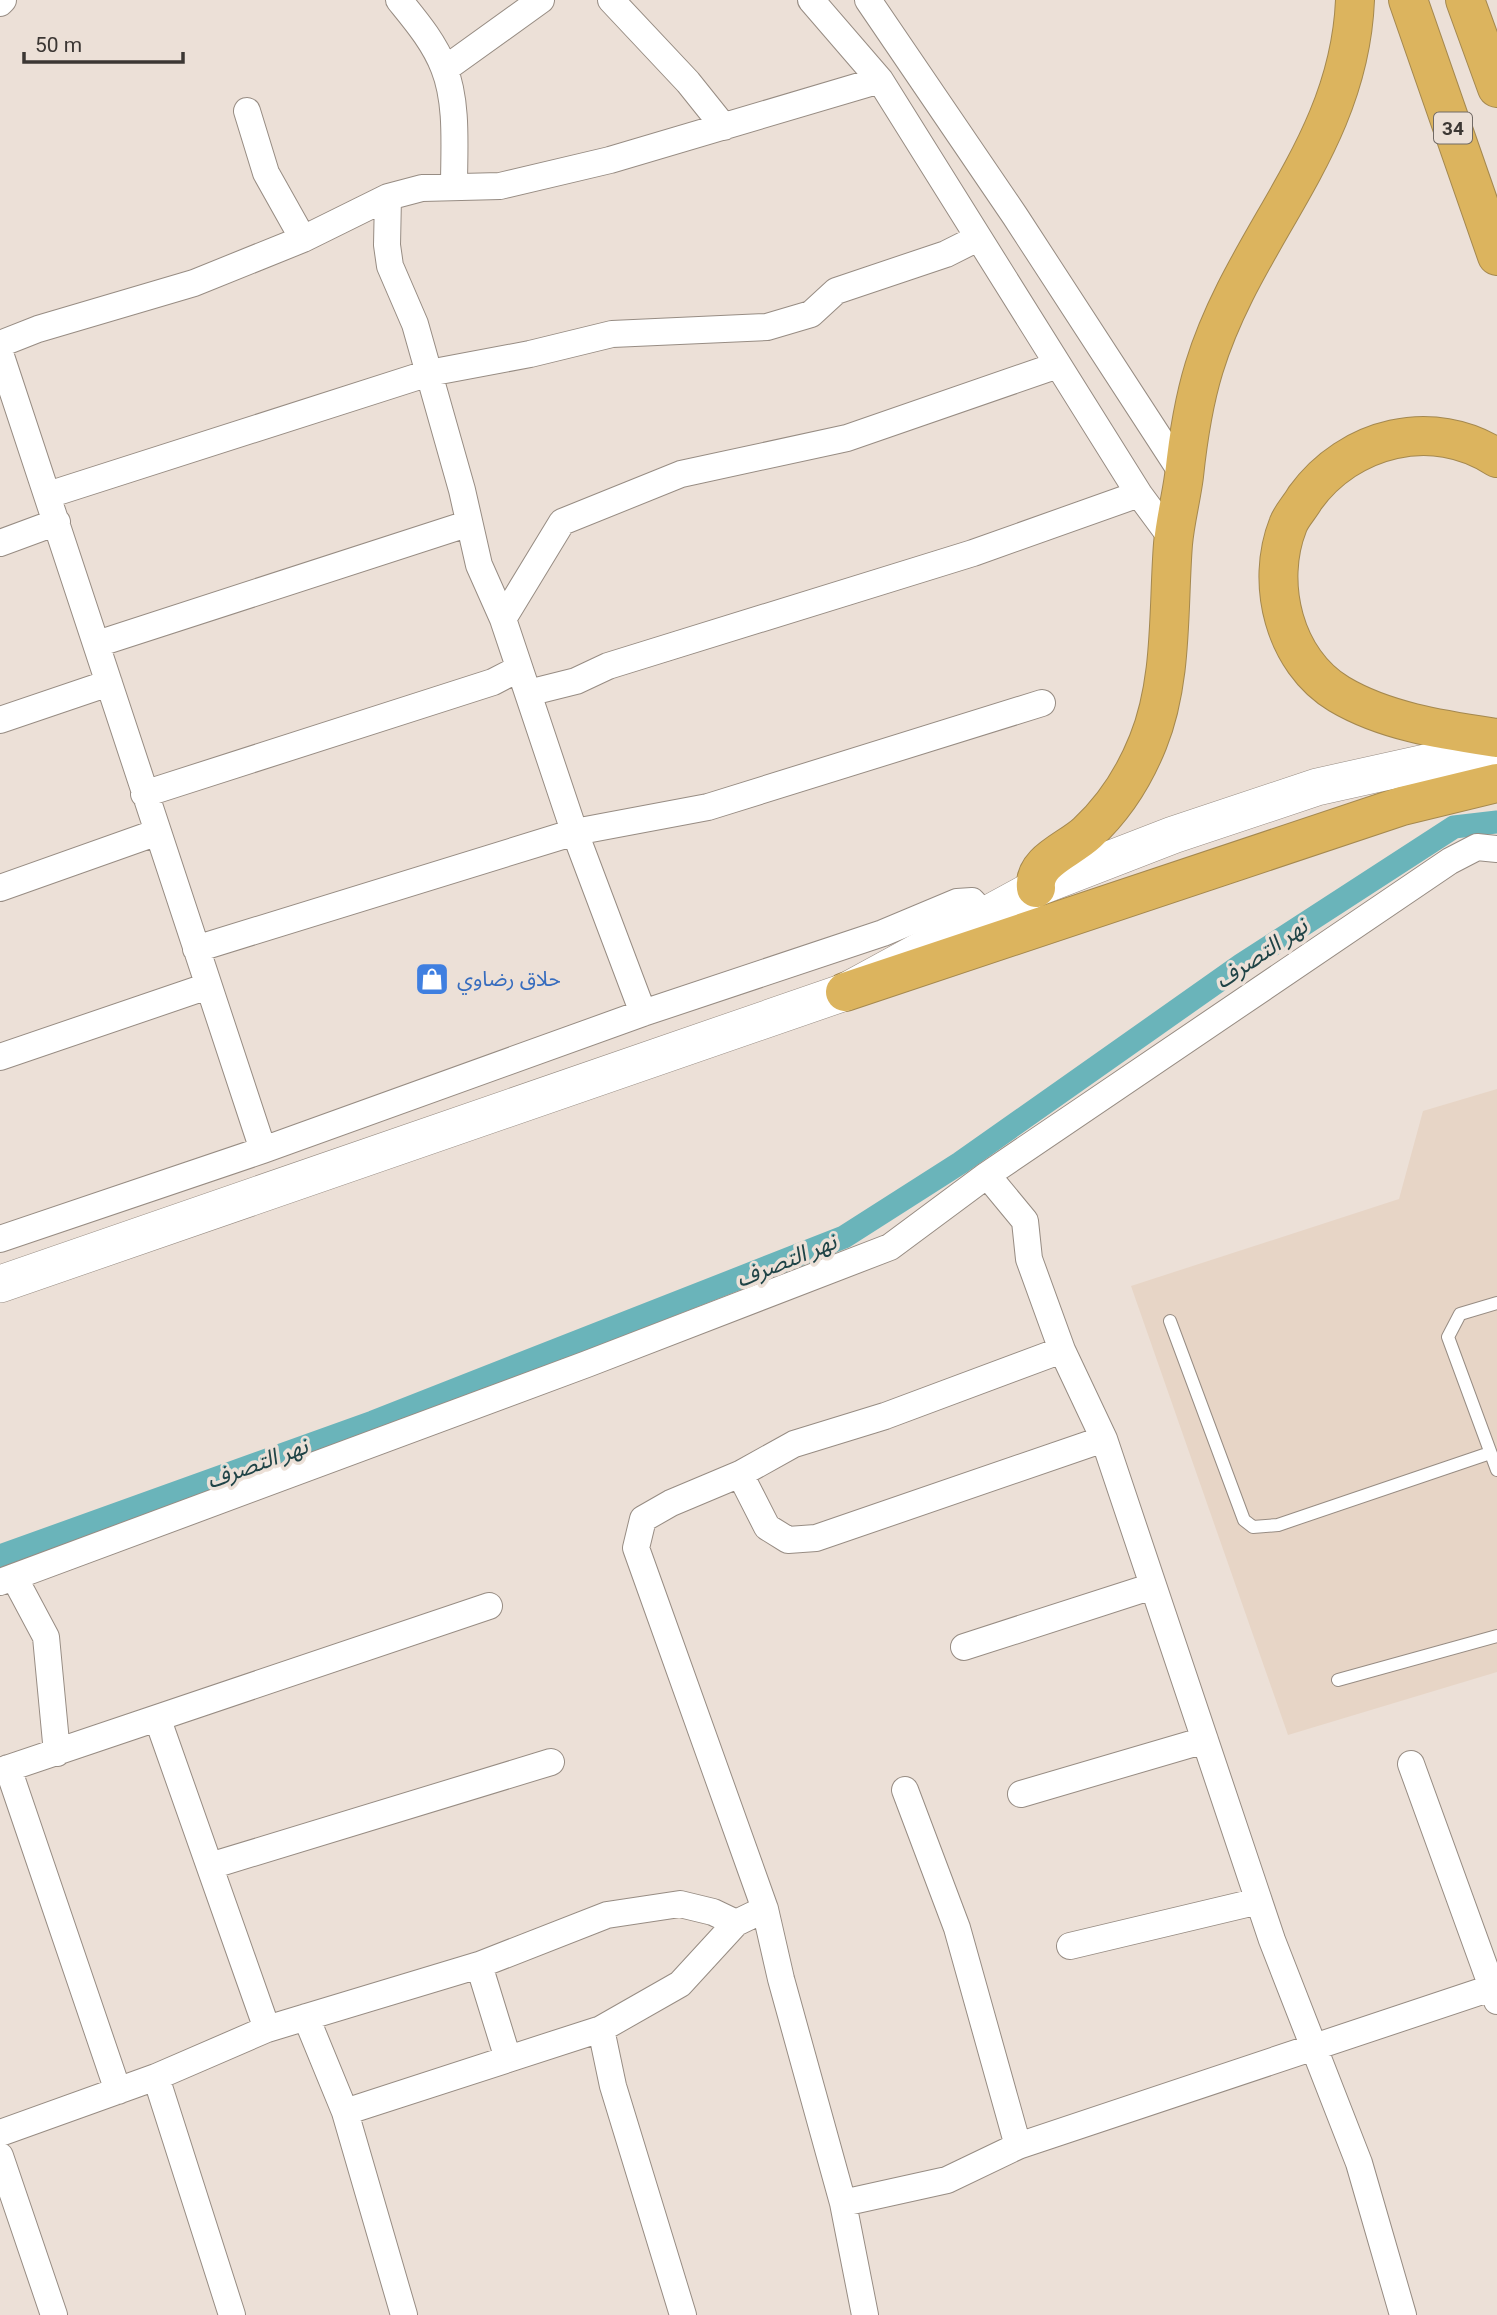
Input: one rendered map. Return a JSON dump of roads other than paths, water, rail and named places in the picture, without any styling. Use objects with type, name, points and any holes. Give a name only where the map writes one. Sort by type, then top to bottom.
[{"type":"highway","points":[[1036,888],[1035,877],[1040,868],[1085,835],[1112,807],[1132,777],[1149,740],[1165,674],[1173,540],[1184,476],[1185,442],[1205,366],[1233,293],[1329,122],[1343,81],[1355,0]]},
{"type":"highway","name":"34","points":[[1408,0],[1497,256]]},
{"type":"highway","points":[[1465,0],[1495,82]]},
{"type":"highway","points":[[1497,458],[1459,439],[1417,434],[1381,441],[1340,463],[1314,485],[1288,523],[1279,562],[1280,606],[1291,640],[1313,673],[1338,694],[1401,720],[1497,738]]},
{"type":"highway","points":[[845,992],[1402,806],[1497,783]]},
{"type":"street","points":[[399,0],[426,34],[445,69],[453,121],[454,187]]},
{"type":"street","points":[[445,69],[541,0]]},
{"type":"street","points":[[611,0],[688,82],[724,127]]},
{"type":"street","points":[[811,0],[880,80],[1139,494],[1173,540]]},
{"type":"street","points":[[868,0],[1184,476]]},
{"type":"street","points":[[0,344],[37,329],[194,284],[303,239],[388,197],[422,188],[500,186],[610,160],[880,80]]},
{"type":"street","points":[[909,128],[942,108]]},
{"type":"street","points":[[247,111],[266,173],[303,239]]},
{"type":"street","points":[[388,197],[387,245],[390,267],[415,324],[462,490],[467,524],[479,565],[503,619],[575,832],[643,1013]]},
{"type":"street","points":[[48,495],[429,373],[530,354],[612,334],[767,327],[811,314],[836,291],[946,254],[978,238]]},
{"type":"street","points":[[0,353],[263,1150]]},
{"type":"street","points":[[503,619],[562,522],[681,474],[847,438],[1058,365]]},
{"type":"street","points":[[144,794],[494,682],[576,681],[608,666],[974,553],[1139,494]]},
{"type":"street","points":[[0,543],[57,522]]},
{"type":"street","points":[[97,644],[467,524]]},
{"type":"street","points":[[0,720],[109,683]]},
{"type":"street","points":[[196,949],[575,832],[708,807],[1042,703]]},
{"type":"street","points":[[0,1284],[845,992],[1036,888],[1173,835],[1317,787],[1425,763],[1497,755]]},
{"type":"street","points":[[0,888],[158,832]]},
{"type":"street","points":[[57,1752],[47,1637],[7,1580],[587,1364],[890,1247],[987,1175],[1450,861],[1477,847],[1497,849]]},
{"type":"street","points":[[0,1239],[263,1150],[643,1013],[883,933],[957,902],[972,901],[985,915]]},
{"type":"street","points":[[0,1057],[208,986]]},
{"type":"street","points":[[987,1175],[1025,1221],[1029,1258],[1062,1350],[1104,1439],[1259,1901],[1359,2163],[1403,2315]]},
{"type":"street","points":[[865,2315],[843,2203],[781,1979],[765,1909],[636,1548],[643,1519],[671,1503],[740,1474],[794,1444],[885,1416],[1062,1350]]},
{"type":"street","points":[[740,1474],[767,1528],[788,1540],[816,1538],[1104,1439]]},
{"type":"street","points":[[964,1647],[1153,1586]]},
{"type":"street","points":[[118,2091],[4,1770],[489,1606]]},
{"type":"street","points":[[158,1720],[267,2029]]},
{"type":"street","points":[[1021,1794],[1205,1740]]},
{"type":"street","points":[[210,1866],[551,1762]]},
{"type":"street","points":[[843,2203],[947,2180],[1018,2146],[1316,2047],[1495,1992],[1411,1764]]},
{"type":"street","points":[[905,1790],[957,1928],[1018,2146]]},
{"type":"street","points":[[1070,1946],[1259,1901]]},
{"type":"street","points":[[0,2133],[156,2077],[267,2029],[479,1965],[607,1915],[680,1904],[713,1912],[736,1923]]},
{"type":"street","points":[[345,2112],[601,2029],[680,1983],[736,1923],[765,1909]]},
{"type":"street","points":[[479,1965],[508,2059]]},
{"type":"street","points":[[306,2017],[345,2112],[404,2315]]},
{"type":"street","points":[[601,2029],[613,2086],[682,2315]]},
{"type":"street","points":[[156,2077],[232,2315]]},
{"type":"street","points":[[0,2156],[54,2315]]},
{"type":"lane","points":[[1497,1303],[1460,1314],[1448,1337],[1497,1471]]},
{"type":"lane","points":[[1170,1321],[1244,1521],[1253,1527],[1278,1525],[1490,1453]]},
{"type":"lane","points":[[1338,1680],[1497,1636]]},
{"type":"waterway","name":"نهر التصرف","points":[[0,1556],[373,1422],[844,1237],[960,1163],[1241,965],[1454,827],[1497,822]]},
{"type":"place","name":"حلاق رضاوي","points":[[432,979]]}]
